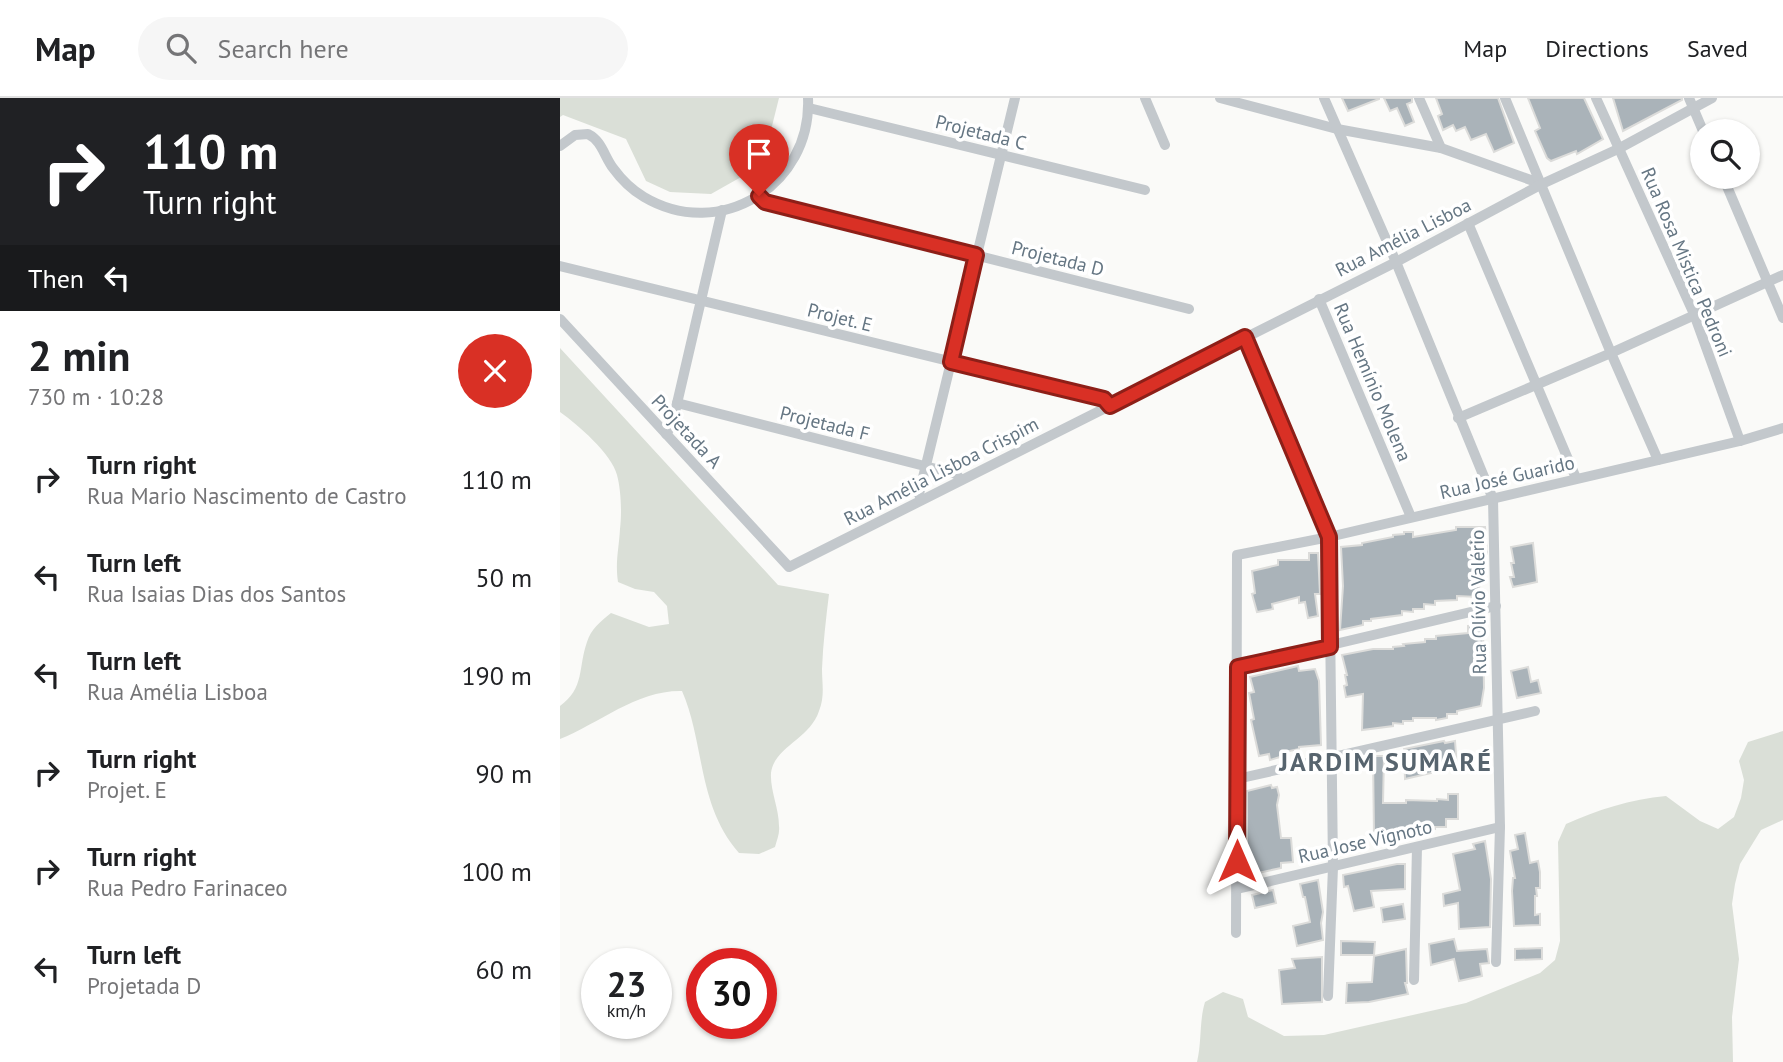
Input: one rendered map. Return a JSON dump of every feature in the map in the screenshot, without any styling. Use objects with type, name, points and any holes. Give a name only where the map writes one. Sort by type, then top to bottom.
[{"type":"street","points":[[921,500],[919,494],[925,466],[1015,98]]},
{"type":"street","points":[[1145,98],[1165,145]]},
{"type":"street","points":[[1220,98],[1337,129],[1441,148],[1542,184]]},
{"type":"street","name":"Rua Olívio Valério","points":[[1324,98],[1493,499],[1500,827],[1496,961]]},
{"type":"street","points":[[1419,98],[1441,148]]},
{"type":"street","points":[[1505,98],[1658,460]]},
{"type":"street","name":"Rua Rosa Mistica Pedroni","points":[[1596,98],[1694,314],[1740,441]]},
{"type":"street","name":"Rua Amélia Lisboa","points":[[1110,406],[1395,262],[1542,184],[1618,149],[1691,103],[1712,98]]},
{"type":"street","points":[[560,146],[575,135],[588,134],[597,139],[613,168],[643,196],[681,211],[722,210],[759,196],[779,179],[795,158],[805,133],[808,103]]},
{"type":"street","name":"Projetada C","points":[[808,103],[1144,190]]},
{"type":"street","points":[[1728,189],[1783,318]]},
{"type":"street","name":"Projetada D","points":[[759,196],[765,202],[1189,309]]},
{"type":"street","points":[[666,434],[672,425],[722,210]]},
{"type":"street","points":[[1468,223],[1576,478]]},
{"type":"street","name":"Projet. E","points":[[560,266],[1104,399],[1110,406]]},
{"type":"street","points":[[1458,418],[1611,353],[1783,275]]},
{"type":"street","name":"Rua Hemínio Molena","points":[[1319,299],[1411,517]]},
{"type":"street","name":"Projetada A","points":[[560,319],[789,567]]},
{"type":"street","points":[[1245,337],[1329,537],[1333,867],[1328,996]]},
{"type":"street","name":"Projetada F","points":[[677,403],[956,474],[961,480]]},
{"type":"street","name":"Rua Amélia Lisboa Crispim","points":[[789,567],[1110,406]]},
{"type":"street","name":"Rua José Guarido","points":[[1238,667],[1237,555],[1493,499],[1740,441],[1783,428]]},
{"type":"street","points":[[1236,933],[1238,667],[1496,606]]},
{"type":"street","points":[[1237,779],[1535,711]]},
{"type":"street","name":"Rua Jose Vignoto","points":[[1237,889],[1500,827]]},
{"type":"street","points":[[1414,980],[1417,847]]},
{"type":"shaded area","points":[[560,98],[779,98],[766,150],[750,172],[711,194],[670,192],[646,181],[626,139],[563,115],[560,117]]},
{"type":"shaded area","points":[[560,348],[778,585],[829,594],[821,706],[808,729],[778,756],[774,764],[771,780],[779,819],[779,834],[775,847],[759,854],[739,853],[725,834],[716,815],[682,691],[665,692],[634,702],[560,739],[560,706],[574,692],[587,642],[596,626],[611,613],[649,627],[669,624],[667,606],[654,592],[635,589],[618,582],[621,509],[617,475],[601,449],[560,412]]},
{"type":"shaded area","points":[[1783,731],[1783,820],[1761,830],[1740,864],[1735,884],[1732,904],[1739,959],[1732,1017],[1733,1062],[1197,1062],[1205,1002],[1223,992],[1243,999],[1248,1017],[1284,1036],[1324,1035],[1466,1003],[1540,973],[1555,960],[1560,941],[1558,842],[1566,824],[1614,806],[1666,796],[1700,821],[1718,829],[1734,817],[1741,798],[1744,780],[1739,761],[1748,742]]},
{"type":"building","points":[[1342,98],[1379,98],[1379,99],[1348,111]]},
{"type":"building","points":[[1384,98],[1412,98],[1412,102],[1407,104],[1414,122],[1405,126],[1397,108],[1390,111]]},
{"type":"building","points":[[1436,98],[1498,98],[1514,143],[1494,152],[1486,134],[1471,140],[1465,127],[1456,131],[1453,125],[1443,130],[1438,116],[1442,114]]},
{"type":"building","points":[[1528,98],[1584,98],[1603,139],[1577,154],[1576,151],[1551,161],[1547,158],[1535,131],[1540,128]]},
{"type":"building","points":[[1613,98],[1682,98],[1682,100],[1623,131]]},
{"type":"building","points":[[1456,527],[1485,527],[1487,554],[1480,555],[1479,597],[1457,596],[1457,600],[1435,601],[1435,605],[1424,604],[1424,609],[1402,611],[1402,615],[1371,619],[1363,621],[1363,625],[1340,630],[1343,586],[1341,547],[1362,545],[1404,532],[1413,532],[1413,537],[1456,530]]},
{"type":"building","points":[[1533,543],[1537,582],[1513,587],[1510,577],[1514,577],[1511,547]]},
{"type":"building","points":[[1309,553],[1318,553],[1320,594],[1315,594],[1318,616],[1308,618],[1305,602],[1299,603],[1299,597],[1272,604],[1273,609],[1257,612],[1252,594],[1255,593],[1252,571],[1278,565],[1278,560],[1309,560]]},
{"type":"building","points":[[1483,625],[1484,688],[1481,706],[1457,711],[1457,714],[1447,714],[1447,718],[1413,718],[1413,721],[1403,721],[1403,724],[1393,723],[1393,726],[1362,730],[1363,694],[1346,697],[1344,686],[1347,685],[1347,675],[1342,655],[1373,649],[1393,649],[1404,646],[1403,644],[1436,639],[1436,636],[1468,633],[1468,626]]},
{"type":"building","points":[[1298,666],[1299,671],[1315,669],[1319,681],[1321,745],[1299,747],[1280,753],[1280,757],[1270,760],[1269,754],[1259,756],[1251,720],[1254,719],[1249,693],[1254,692],[1250,677]]},
{"type":"building","points":[[1528,667],[1531,682],[1538,680],[1541,693],[1517,698],[1511,671]]},
{"type":"building","points":[[1455,741],[1457,767],[1405,779],[1404,749]]},
{"type":"building","points":[[1373,756],[1384,756],[1383,803],[1448,800],[1448,794],[1458,794],[1458,819],[1446,819],[1446,827],[1394,830],[1394,834],[1374,836]]},
{"type":"building","points":[[1271,785],[1272,788],[1277,787],[1281,838],[1291,838],[1293,862],[1281,863],[1281,868],[1258,873],[1257,866],[1248,868],[1247,861],[1247,791]]},
{"type":"building","points":[[1525,833],[1530,863],[1538,861],[1540,872],[1540,888],[1536,888],[1535,896],[1535,915],[1540,914],[1540,925],[1514,926],[1512,891],[1515,878],[1510,851],[1518,849],[1515,835]]},
{"type":"building","points":[[1485,841],[1491,879],[1490,927],[1459,929],[1458,903],[1444,906],[1443,894],[1460,890],[1453,854],[1475,849],[1473,844]]},
{"type":"building","points":[[1405,864],[1405,889],[1371,891],[1374,907],[1354,911],[1348,886],[1344,887],[1343,875]]},
{"type":"building","points":[[1318,880],[1323,912],[1323,940],[1297,946],[1293,926],[1310,922],[1300,884]]},
{"type":"building","points":[[1273,890],[1276,903],[1255,908],[1252,895]]},
{"type":"building","points":[[1403,904],[1405,919],[1383,922],[1381,908]]},
{"type":"building","points":[[1454,939],[1457,951],[1487,949],[1489,963],[1480,964],[1482,976],[1459,981],[1454,959],[1431,965],[1429,944]]},
{"type":"building","points":[[1341,941],[1375,942],[1374,955],[1341,955]]},
{"type":"building","points":[[1542,948],[1542,959],[1515,960],[1515,949]]},
{"type":"building","points":[[1406,949],[1405,983],[1408,994],[1369,1002],[1346,1003],[1347,983],[1372,982],[1374,956]]},
{"type":"building","points":[[1322,957],[1322,1002],[1282,1004],[1279,970],[1295,968],[1292,959]]},
{"type":"district","name":"JARDIM SUMARÉ","points":[[1386,761]]},
{"type":"route","points":[[759,196],[765,202],[976,255],[951,362],[1104,399],[1110,406],[1245,337],[1329,537],[1330,647],[1238,667],[1237,861]]}]
